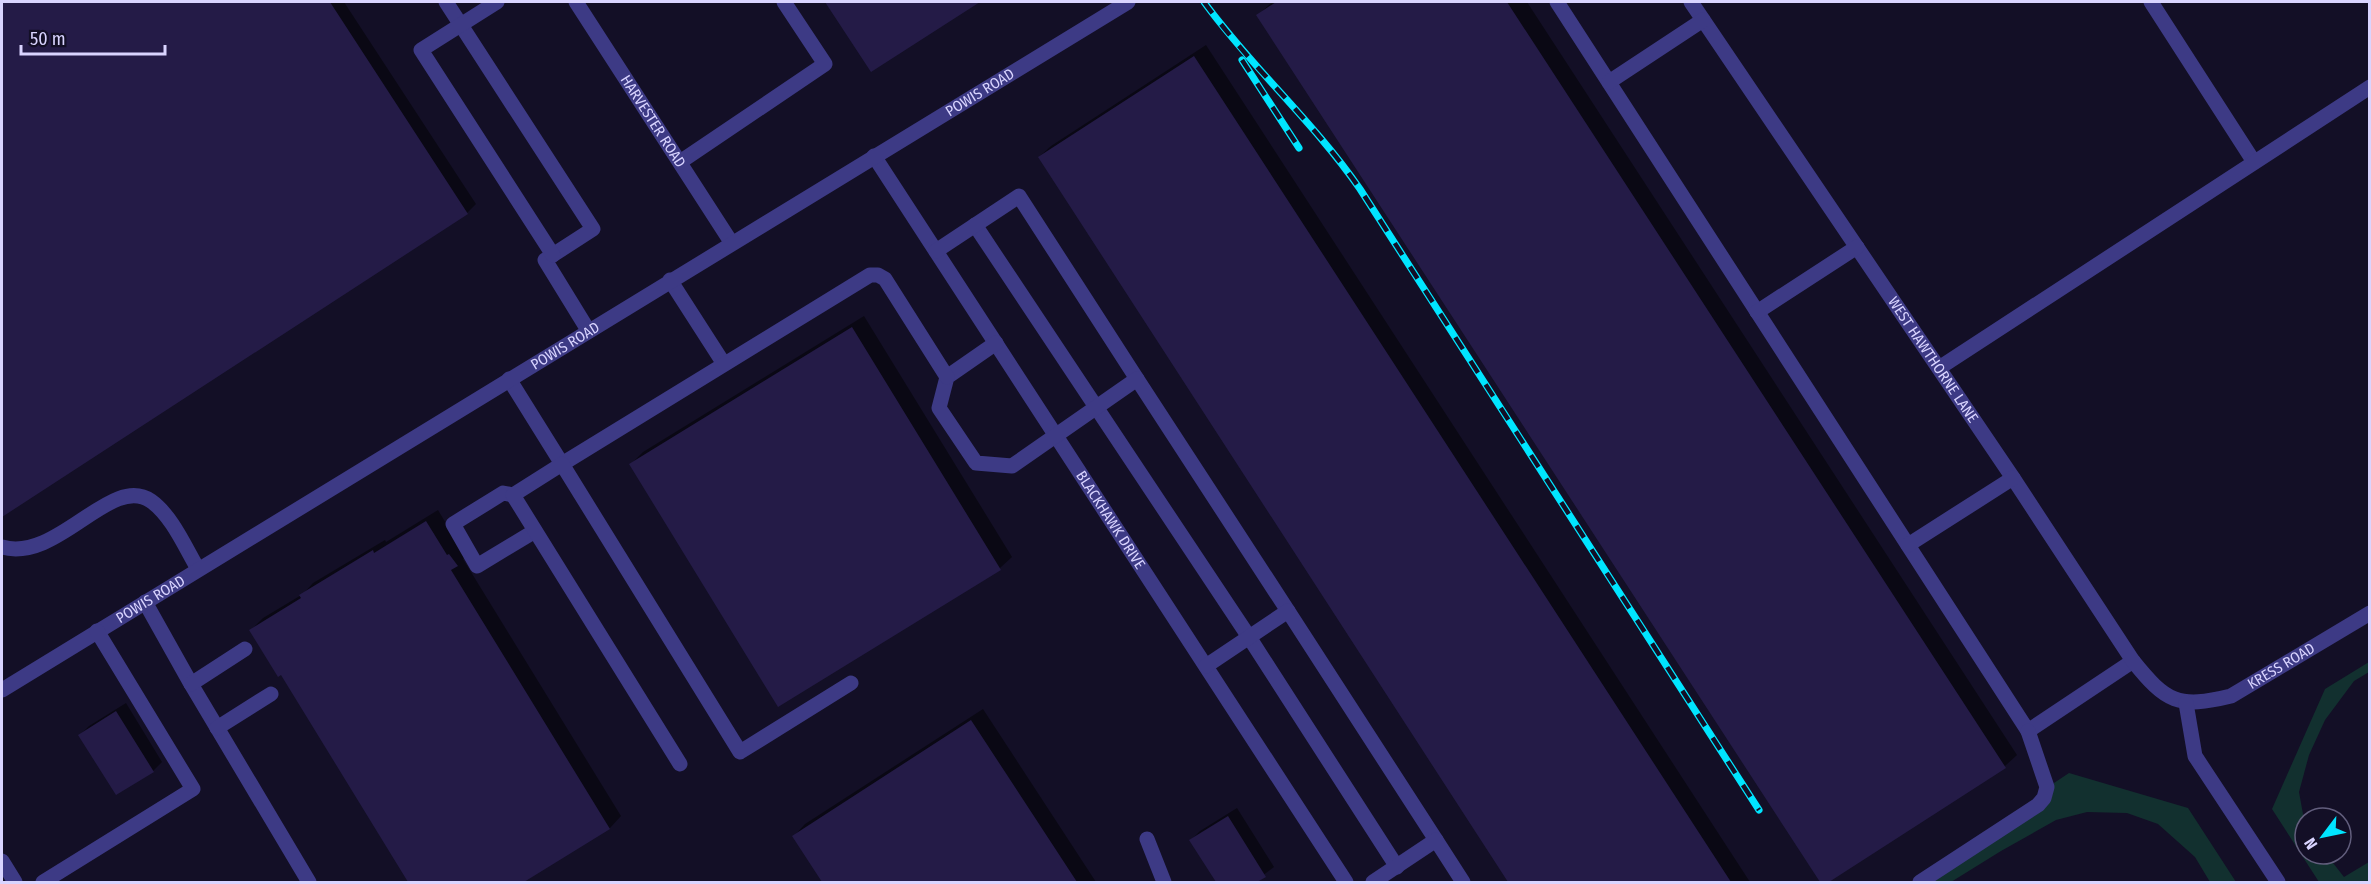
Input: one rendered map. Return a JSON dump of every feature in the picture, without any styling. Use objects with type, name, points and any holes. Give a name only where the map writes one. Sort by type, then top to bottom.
[{"type":"street","points":[[446,2],[593,229],[544,260],[588,330]]},
{"type":"street","points":[[497,2],[421,50],[553,255]]},
{"type":"street","name":"HARVESTER ROAD","points":[[576,2],[731,242]]},
{"type":"street","points":[[680,162],[825,64],[784,2]]},
{"type":"street","name":"POWIS ROAD","points":[[2,690],[731,242],[1128,2]]},
{"type":"street","points":[[1557,2],[2028,730],[2047,787],[2044,798],[2038,805],[1920,882]]},
{"type":"street","name":"WEST HAWTHORNE LANE","points":[[1691,2],[2013,478],[2133,661],[2151,684],[2170,698],[2186,703]]},
{"type":"street","points":[[2151,2],[2254,162]]},
{"type":"street","points":[[1609,82],[1703,20]]},
{"type":"street","points":[[1939,368],[2370,87]]},
{"type":"street","name":"BLACKHAWK DRIVE","points":[[874,156],[1346,882]]},
{"type":"street","points":[[936,251],[1019,196],[1463,882]]},
{"type":"street","points":[[975,225],[1249,637],[1397,867]]},
{"type":"street","points":[[1757,312],[1857,247]]},
{"type":"street","points":[[535,531],[477,566],[453,524],[503,493],[513,495],[870,275],[878,275],[885,279],[947,377]]},
{"type":"street","points":[[670,280],[724,364]]},
{"type":"street","points":[[996,344],[947,377],[939,408],[976,463],[1012,466],[1137,379]]},
{"type":"street","points":[[509,379],[740,752],[851,683]]},
{"type":"street","points":[[1908,545],[2013,478]]},
{"type":"street","points":[[2,547],[17,550],[39,546],[108,503],[123,496],[132,495],[147,499],[162,512],[198,569]]},
{"type":"street","points":[[513,495],[680,764]]},
{"type":"street","points":[[145,602],[309,882]]},
{"type":"street","points":[[1206,666],[1288,610]]},
{"type":"street","name":"KRESS ROAD","points":[[2186,703],[2206,702],[2230,696],[2370,613]]},
{"type":"street","points":[[43,882],[193,789],[97,631]]},
{"type":"street","points":[[191,684],[245,649]]},
{"type":"street","points":[[2028,730],[2133,661]]},
{"type":"street","points":[[217,728],[271,694]]},
{"type":"street","points":[[2186,703],[2195,756],[2278,882]]},
{"type":"street","points":[[1147,839],[1164,882]]},
{"type":"street","points":[[1373,882],[1436,840]]},
{"type":"street","points":[[2,861],[15,882]]},
{"type":"green space","points":[[2369,662],[2369,672],[2354,681],[2325,720],[2309,755],[2299,792],[2302,806],[2293,806],[2293,842],[2272,809],[2325,689]]},
{"type":"green space","points":[[2069,773],[2188,808],[2236,882],[2210,882],[2195,857],[2158,824],[2127,813],[2087,812],[2056,820],[1951,882],[1933,882],[2048,801],[2054,783]]},
{"type":"green space","points":[[2369,862],[2369,882],[2319,882],[2309,866],[2335,866],[2344,877]]},
{"type":"building","points":[[2,2],[330,2],[468,214],[2,517]]},
{"type":"building","points":[[825,2],[980,2],[871,72]]},
{"type":"building","points":[[1276,2],[1507,2],[2006,768],[1829,882],[1820,882],[1256,15]]},
{"type":"building","points":[[1194,56],[1731,882],[1508,882],[1038,157]]},
{"type":"building","points":[[852,327],[1001,570],[778,707],[629,464]]},
{"type":"building","points":[[426,521],[447,555],[449,554],[458,566],[451,570],[610,829],[524,882],[408,882],[281,675],[278,677],[249,630],[301,598],[299,595]]},
{"type":"building","points":[[116,711],[154,772],[116,795],[78,735]]},
{"type":"building","points":[[971,720],[1077,882],[822,882],[792,836]]},
{"type":"building","points":[[1228,816],[1266,877],[1257,882],[1216,882],[1189,840]]},
{"type":"railway","points":[[1204,2],[1242,50],[1323,140],[1360,189],[1759,810]]},
{"type":"railway","points":[[1242,60],[1299,148]]}]
